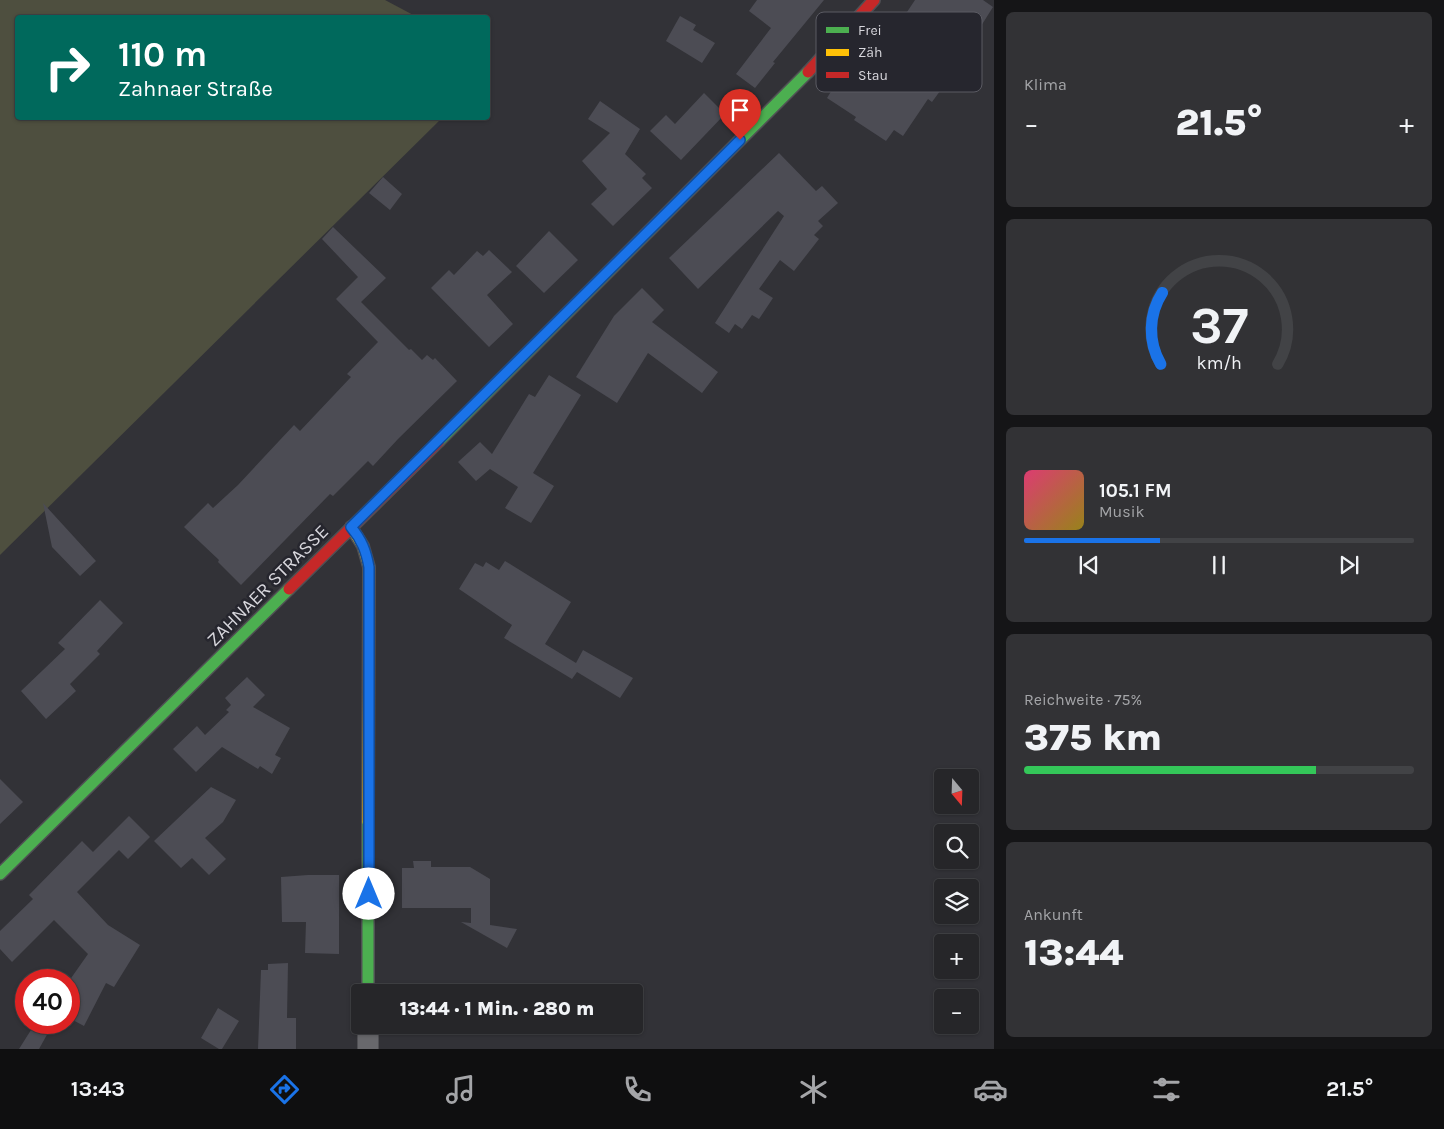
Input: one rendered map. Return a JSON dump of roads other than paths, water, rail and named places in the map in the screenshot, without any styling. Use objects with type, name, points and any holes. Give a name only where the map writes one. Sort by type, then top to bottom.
[{"type":"main road","name":"ZAHNAER STRASSE","points":[[863,12],[874,0]]},
{"type":"main road","name":"ZAHNAER STRASSE","points":[[0,874],[816,63]]},
{"type":"main road","points":[[351,527],[359,536],[366,550],[369,567],[368,984]]},
{"type":"street","points":[[368,1034],[368,1049]]}]
